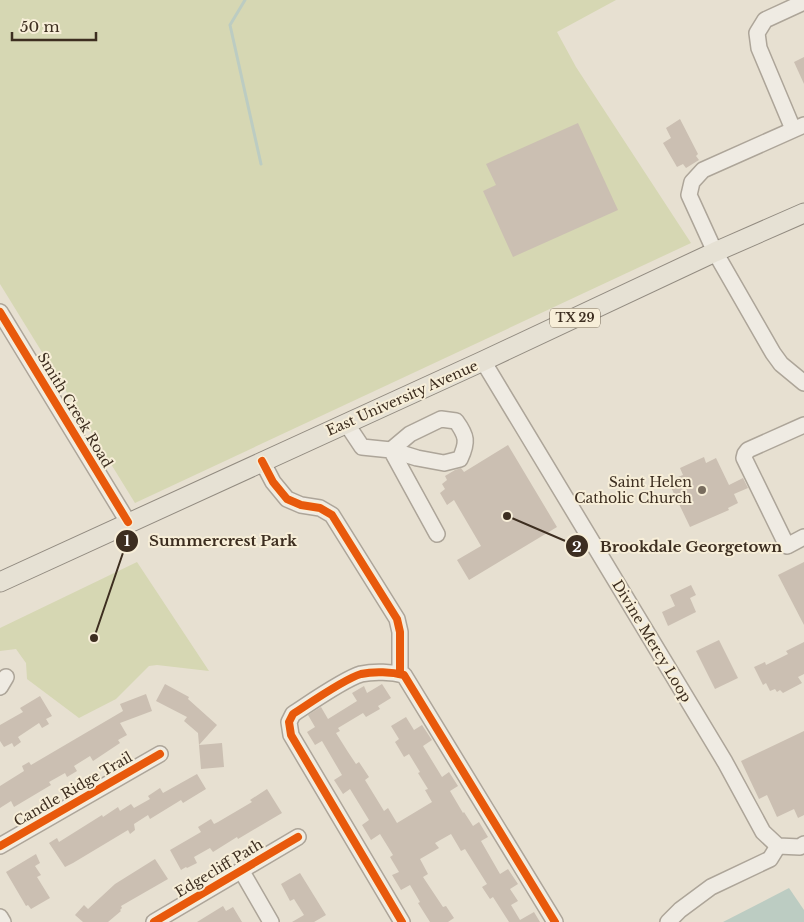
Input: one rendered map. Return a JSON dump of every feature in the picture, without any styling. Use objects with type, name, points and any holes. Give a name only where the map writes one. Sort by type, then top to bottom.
[{"type":"main road","name":"East University Avenue","points":[[0,582],[483,361],[714,252],[804,213]]},
{"type":"street","points":[[804,2],[765,20],[757,33],[759,48],[799,127],[703,170],[692,182],[689,195],[714,252],[773,353],[781,364],[804,383]]},
{"type":"street","name":"Smith Creek Road","points":[[0,312],[128,522]]},
{"type":"street","name":"Divine Mercy Loop","points":[[483,361],[725,762],[763,832],[778,846]]},
{"type":"street","points":[[346,423],[362,447],[391,450],[437,534]]},
{"type":"street","points":[[804,425],[748,450],[744,458],[787,546],[804,537]]},
{"type":"street","points":[[262,461],[273,482],[287,499],[301,505],[320,508],[332,515],[345,534],[397,620],[400,632],[400,674]]},
{"type":"street","points":[[402,922],[290,735],[289,722],[293,714],[352,678],[363,674],[404,675],[555,922]]},
{"type":"street","name":"Candle Ridge Trail","points":[[0,846],[160,754]]},
{"type":"street","name":"Edgecliff Path","points":[[154,922],[298,837]]},
{"type":"street","points":[[668,922],[680,910],[711,887],[770,859],[778,846],[800,847],[804,844]]},
{"type":"street","points":[[241,870],[271,922]]},
{"type":"street","points":[[0,917],[3,922]]},
{"type":"green space","points":[[0,0],[616,0],[557,32],[576,67],[691,243],[135,503],[0,284]]},
{"type":"green space","points":[[137,562],[209,671],[157,665],[149,666],[116,699],[79,718],[27,679],[26,663],[16,649],[0,651],[0,628]]},
{"type":"shaded area","points":[[789,888],[804,910],[804,922],[723,922]]},
{"type":"building","points":[[804,57],[804,84],[794,62]]},
{"type":"building","points":[[680,119],[698,154],[696,156],[699,160],[686,168],[683,164],[677,167],[663,143],[671,138],[666,128]]},
{"type":"building","points":[[578,123],[618,210],[513,257],[483,191],[496,185],[486,164]]},
{"type":"building","points":[[508,445],[557,527],[469,580],[457,560],[481,546],[454,500],[447,505],[440,493],[445,489],[442,484],[447,480],[445,476],[455,470],[461,468],[464,472]]},
{"type":"building","name":"Saint Helen Catholic Church","points":[[704,457],[706,463],[716,458],[729,485],[743,478],[748,488],[734,494],[738,503],[728,508],[729,510],[690,527],[668,481],[683,475],[680,468]]},
{"type":"building","points":[[804,562],[804,625],[778,575]]},
{"type":"building","points":[[691,585],[696,595],[690,598],[696,612],[668,626],[662,612],[675,606],[670,595]]},
{"type":"building","points":[[719,640],[738,678],[715,689],[696,651]]},
{"type":"building","points":[[804,642],[804,674],[798,677],[802,683],[783,693],[780,690],[777,692],[775,689],[770,691],[766,683],[763,685],[754,667],[765,662],[766,665],[788,654],[786,651]]},
{"type":"building","points":[[165,684],[189,697],[188,699],[217,725],[199,745],[198,733],[184,721],[187,717],[156,701]]},
{"type":"building","points":[[382,684],[391,698],[378,706],[380,709],[366,717],[363,713],[338,728],[340,731],[336,733],[356,764],[359,762],[369,777],[365,780],[384,811],[388,808],[397,823],[432,802],[425,790],[428,789],[418,773],[420,772],[409,754],[404,757],[395,742],[399,739],[391,726],[406,717],[414,730],[422,725],[432,740],[423,746],[442,777],[449,772],[458,786],[450,791],[473,826],[479,822],[488,837],[481,841],[500,874],[508,869],[518,884],[510,889],[518,901],[511,905],[520,920],[534,912],[540,922],[509,922],[493,897],[490,899],[482,887],[487,884],[465,849],[461,851],[451,834],[435,843],[439,848],[420,859],[428,874],[423,877],[443,907],[446,906],[454,918],[448,922],[430,922],[418,903],[420,902],[410,885],[401,890],[392,875],[399,872],[390,857],[393,855],[380,834],[371,840],[362,825],[369,820],[350,789],[343,794],[334,780],[342,775],[322,741],[315,745],[307,732],[315,727],[308,715],[321,707],[328,719],[357,701],[352,693],[364,686],[367,693]]},
{"type":"building","points":[[146,694],[152,711],[120,723],[127,735],[118,740],[120,743],[93,761],[90,756],[74,766],[77,771],[67,777],[65,773],[49,782],[51,785],[14,807],[11,801],[0,808],[0,786],[24,771],[22,766],[29,762],[31,765],[123,711],[120,704]]},
{"type":"building","points":[[40,696],[52,716],[46,719],[49,724],[42,728],[39,723],[18,737],[21,742],[14,747],[12,743],[4,747],[0,741],[0,725],[23,712],[20,708]]},
{"type":"building","points":[[804,731],[804,815],[798,818],[794,809],[777,817],[767,795],[759,799],[741,761]]},
{"type":"building","points":[[222,743],[224,767],[201,769],[199,745]]},
{"type":"building","points":[[197,774],[206,789],[183,803],[181,800],[150,819],[148,815],[134,824],[135,830],[130,834],[128,830],[65,867],[49,843],[57,838],[59,842],[118,807],[120,811],[131,804],[134,808],[150,799],[148,796],[160,788],[163,793]]},
{"type":"building","points":[[267,789],[282,813],[213,852],[210,848],[194,857],[197,863],[181,870],[170,850],[201,832],[198,827],[211,819],[214,824],[218,822],[252,802],[250,800]]},
{"type":"building","points":[[36,854],[40,863],[35,866],[41,875],[37,877],[50,898],[31,909],[28,905],[26,906],[6,872]]},
{"type":"building","points":[[155,859],[168,879],[121,906],[121,911],[108,922],[83,922],[75,915],[84,905],[88,909],[115,884]]},
{"type":"building","points":[[300,873],[326,915],[314,922],[292,922],[304,915],[294,899],[290,901],[281,884]]},
{"type":"building","points":[[223,906],[226,911],[233,907],[242,922],[197,922]]},
{"type":"waterway","points":[[245,0],[230,25],[261,164]]},
{"type":"cycle path","points":[[0,312],[128,522]]},
{"type":"cycle path","points":[[262,461],[273,482],[287,499],[301,505],[320,508],[332,515],[397,619],[400,632],[400,674]]},
{"type":"cycle path","points":[[402,922],[291,735],[289,722],[293,714],[327,692],[354,677],[366,673],[383,672],[404,675],[555,922]]},
{"type":"cycle path","points":[[0,846],[160,754]]},
{"type":"cycle path","points":[[154,922],[298,837]]},
{"type":"place","name":"Saint Helen Catholic Church","points":[[702,490]]},
{"type":"place","name":"Brookdale Georgetown","points":[[507,516]]},
{"type":"place","name":"Summercrest Park","points":[[94,638]]}]
